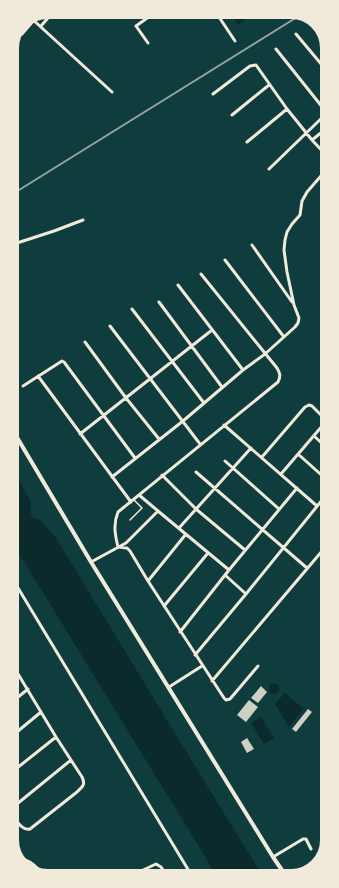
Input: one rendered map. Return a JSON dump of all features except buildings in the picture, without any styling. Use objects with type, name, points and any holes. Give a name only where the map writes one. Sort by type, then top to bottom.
[{"type":"street","points":[[41,26],[48,18]]},
{"type":"street","points":[[147,18],[136,26],[148,43]]},
{"type":"street","points":[[220,18],[235,41]]},
{"type":"street","points":[[35,21],[112,92]]},
{"type":"street","points":[[22,34],[28,26]]},
{"type":"street","points":[[296,34],[321,64]]},
{"type":"street","points":[[276,48],[321,105]]},
{"type":"street","points":[[213,94],[254,64],[257,66],[269,85],[306,134],[321,150]]},
{"type":"street","points":[[232,115],[269,85]]},
{"type":"street","points":[[247,142],[287,109]]},
{"type":"street","points":[[269,169],[321,119]]},
{"type":"street","points":[[312,140],[321,133]]},
{"type":"street","points":[[294,305],[284,250],[286,232],[300,215],[302,201],[307,192],[321,176]]},
{"type":"street","points":[[18,243],[83,220]]},
{"type":"street","points":[[112,477],[183,421],[243,370],[265,354],[298,323],[298,312],[294,305],[252,245]]},
{"type":"street","points":[[225,260],[284,337]]},
{"type":"street","points":[[118,547],[114,529],[118,512],[278,382],[280,378],[279,372],[201,274]]},
{"type":"street","points":[[178,285],[243,370]]},
{"type":"street","points":[[159,302],[222,387]]},
{"type":"street","points":[[132,309],[204,403]]},
{"type":"street","points":[[110,326],[200,444]]},
{"type":"street","points":[[80,434],[212,330]]},
{"type":"street","points":[[85,342],[126,398],[159,439]]},
{"type":"street","points":[[23,386],[62,361],[64,362],[135,458]]},
{"type":"street","points":[[38,376],[112,477],[133,501]]},
{"type":"street","points":[[262,457],[307,405],[312,406],[321,416]]},
{"type":"street","points":[[224,425],[317,506]]},
{"type":"street","points":[[281,474],[321,427]]},
{"type":"street","points":[[314,436],[321,442]]},
{"type":"street","points":[[18,439],[91,562],[282,870]]},
{"type":"street","points":[[179,528],[251,448]]},
{"type":"street","points":[[298,454],[321,475]]},
{"type":"street","points":[[225,461],[278,509]]},
{"type":"street","points":[[196,472],[307,568]]},
{"type":"street","points":[[162,475],[196,509],[245,550]]},
{"type":"street","points":[[180,632],[278,509],[297,488]]},
{"type":"street","points":[[139,495],[229,570]]},
{"type":"street","points":[[196,655],[321,501]]},
{"type":"street","points":[[91,562],[131,538],[158,512]]},
{"type":"street","points":[[148,581],[186,534]]},
{"type":"street","points":[[118,547],[127,548],[130,551],[180,632],[224,698],[228,700],[230,699],[258,666]]},
{"type":"street","points":[[212,681],[321,552]]},
{"type":"street","points":[[164,606],[208,553]]},
{"type":"street","points":[[225,575],[246,594]]},
{"type":"street","points":[[18,588],[188,870]]},
{"type":"street","points":[[169,687],[202,666]]},
{"type":"street","points":[[18,673],[83,779],[84,783],[83,786],[30,829],[27,830],[18,822]]},
{"type":"street","points":[[18,697],[28,689]]},
{"type":"street","points":[[18,731],[42,712]]},
{"type":"street","points":[[18,767],[56,737]]},
{"type":"street","points":[[18,803],[71,760]]},
{"type":"street","points":[[273,857],[303,838],[306,840],[311,849]]},
{"type":"street","points":[[26,860],[35,867]]},
{"type":"street","points":[[142,870],[156,864],[163,870]]},
{"type":"lane","points":[[130,520],[142,508],[133,501]]},
{"type":"water","points":[[234,18],[247,18],[238,25]]},
{"type":"water","points":[[18,479],[30,500],[31,514],[33,518],[40,520],[56,538],[259,870],[213,870],[18,552]]},
{"type":"water","points":[[274,683],[278,685],[280,689],[278,693],[274,695],[270,693],[268,689],[270,685]]},
{"type":"water","points":[[285,693],[304,709],[289,727],[275,704]]},
{"type":"water","points":[[261,717],[274,738],[264,744],[251,723]]},
{"type":"railway","points":[[18,191],[295,19]]}]
